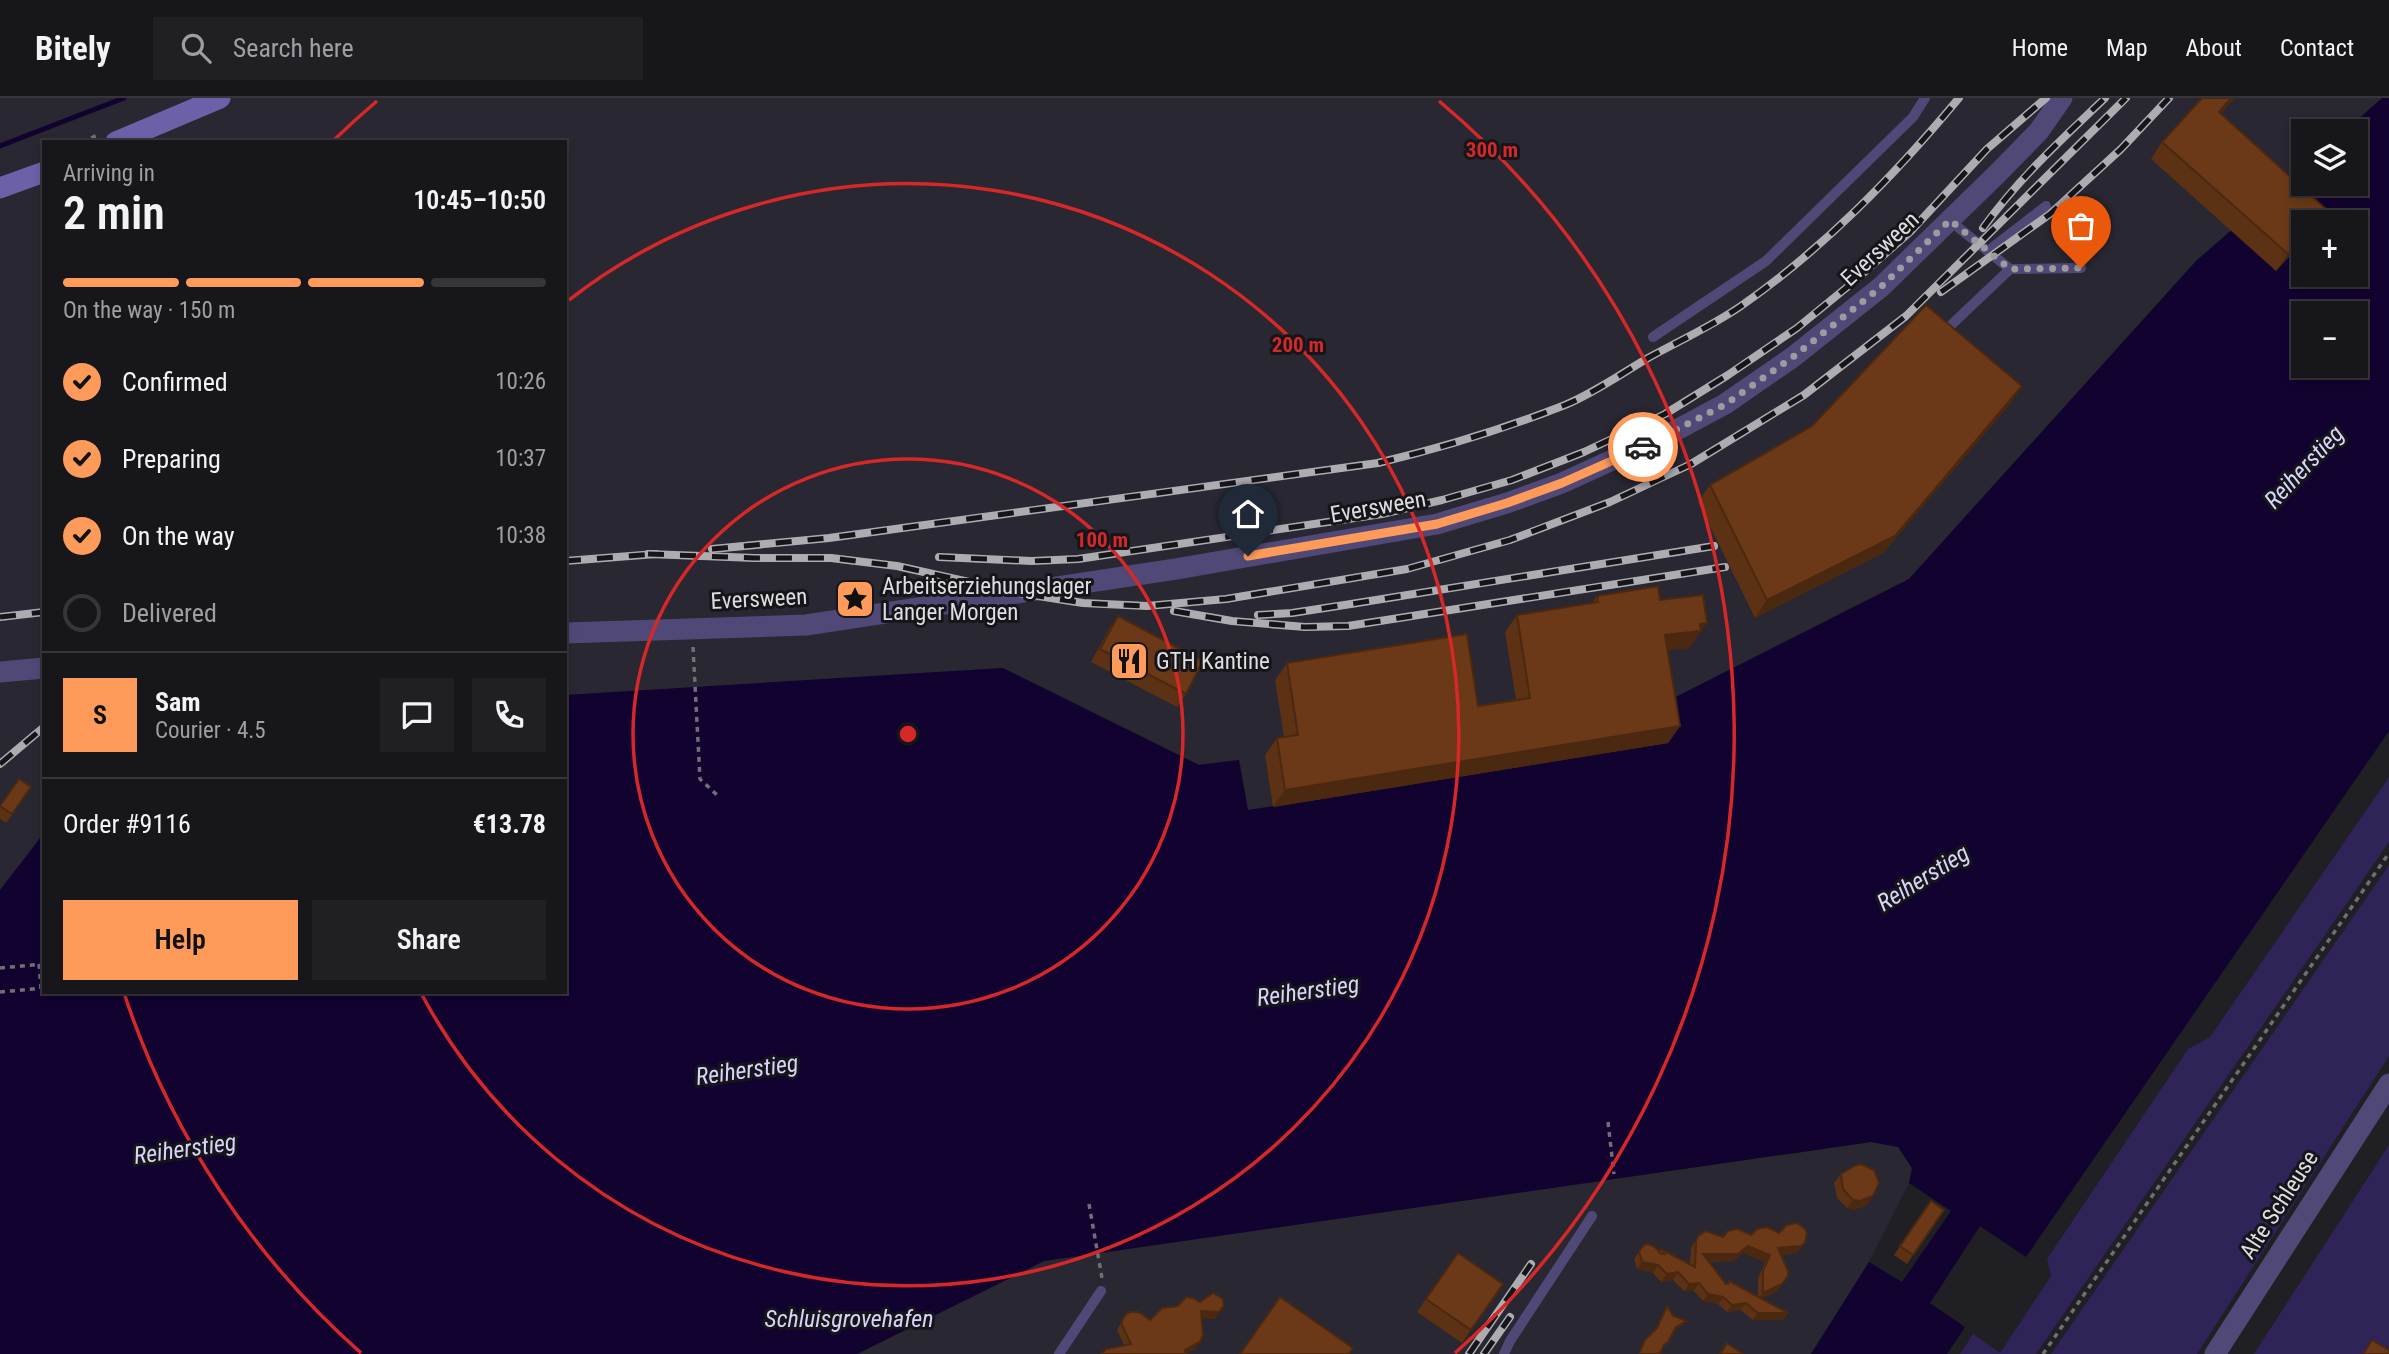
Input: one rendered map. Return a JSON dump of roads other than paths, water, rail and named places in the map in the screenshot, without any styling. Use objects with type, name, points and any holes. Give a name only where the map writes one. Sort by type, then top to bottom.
[{"type":"main road","points":[[121,140],[219,98]]},
{"type":"main road","points":[[0,188],[42,173]]},
{"type":"street","name":"Eversween","points":[[567,634],[806,625],[1163,571],[1437,524],[1507,503],[1562,483],[1638,449],[1726,404],[1793,357],[1881,287],[2039,131],[2062,98]]},
{"type":"street","points":[[0,672],[42,668]]},
{"type":"street","name":"Alte Schleuse","points":[[2215,1354],[2389,1084]]},
{"type":"lane","points":[[1653,337],[1766,261],[1913,117],[1925,98]]},
{"type":"lane","points":[[1988,251],[2046,206]]},
{"type":"lane","points":[[1950,220],[2010,269],[2081,268]]},
{"type":"lane","points":[[1950,326],[2010,269]]},
{"type":"lane","points":[[1504,1354],[1592,1216]]},
{"type":"lane","points":[[1059,1354],[1101,1291]]},
{"type":"water","points":[[2382,98],[2389,98],[2389,731],[2026,1257],[1980,1226],[1930,1303],[1965,1327],[1947,1354],[1811,1354],[1869,1262],[1902,1282],[1951,1211],[1909,1183],[1912,1168],[1898,1147],[1871,1142],[1044,1261],[857,1354],[0,1354],[0,890],[42,836],[42,994],[567,994],[567,695],[1003,668],[1199,765],[1239,760],[1248,810],[1667,743],[1662,704],[1909,579],[2196,261],[2291,178],[2291,196],[2368,196],[2368,119],[2358,119]]},
{"type":"waterway","points":[[0,146],[124,98]]},
{"type":"railway","points":[[712,549],[829,538],[1378,463],[1542,414],[1586,395],[1707,327],[1772,284],[1857,210],[1959,98]]},
{"type":"railway","points":[[939,557],[1032,561],[1078,559],[1382,514],[1512,480],[1584,452],[1665,414],[1797,328],[1910,232],[1987,149],[2046,98]]},
{"type":"railway","points":[[1983,228],[2026,176],[2105,98]]},
{"type":"railway","points":[[648,554],[831,558],[897,566],[1019,593],[1083,603],[1147,606],[1226,599],[1407,569],[1510,540],[1610,502],[1691,464],[1804,395],[1906,316],[2126,98]]},
{"type":"railway","points":[[1941,292],[2050,214],[2121,149],[2169,98]]},
{"type":"railway","points":[[1258,615],[1292,613],[1714,546]]},
{"type":"railway","points":[[567,561],[656,554]]},
{"type":"railway","points":[[1174,611],[1232,621],[1305,627],[1348,626],[1725,567]]},
{"type":"railway","points":[[0,617],[42,612]]},
{"type":"railway","points":[[0,764],[42,729]]},
{"type":"railway","points":[[1469,1354],[1531,1264]]},
{"type":"railway","points":[[1484,1354],[1510,1317]]},
{"type":"place","name":"Arbeitserziehungslager Langer Morgen","points":[[855,599]]},
{"type":"place","name":"GTH Kantine","points":[[1129,661]]},
{"type":"water label","name":"Reiherstieg","points":[[2304,467]]},
{"type":"water label","name":"Reiherstieg","points":[[1923,878]]},
{"type":"water label","name":"Reiherstieg","points":[[1308,991]]},
{"type":"water label","name":"Reiherstieg","points":[[747,1070]]},
{"type":"water label","name":"Reiherstieg","points":[[185,1149]]},
{"type":"water label","name":"Schluisgrovehafen","points":[[849,1319]]}]
